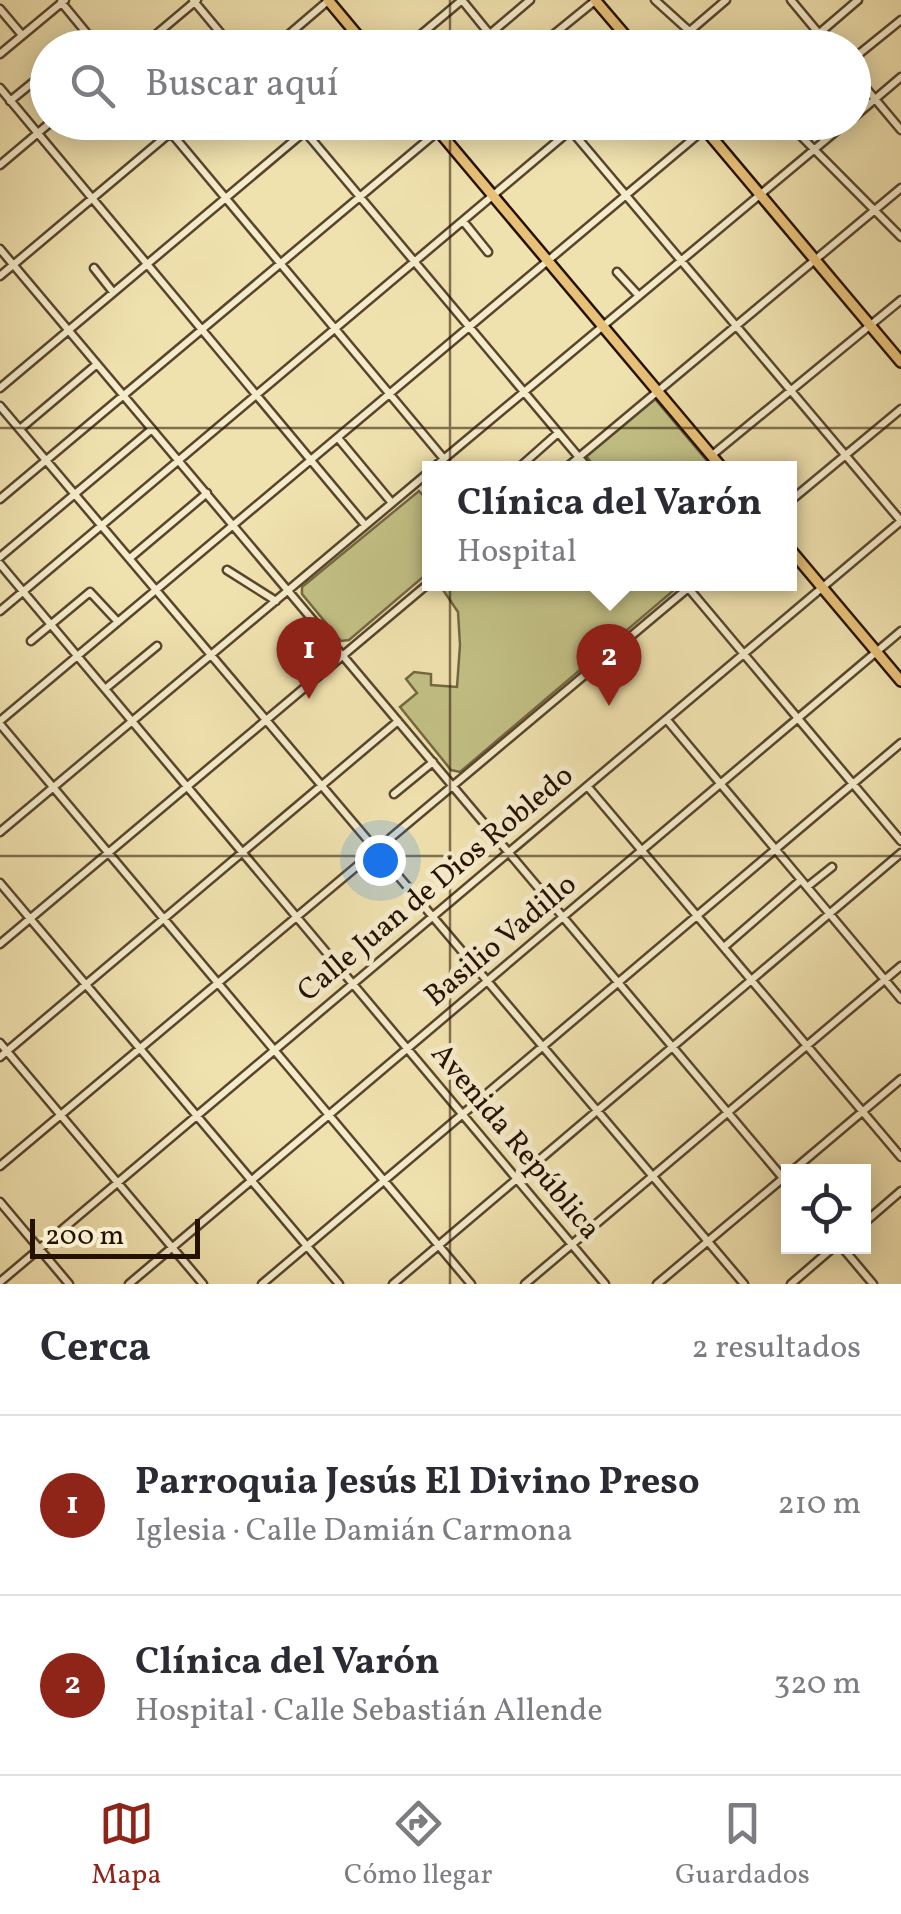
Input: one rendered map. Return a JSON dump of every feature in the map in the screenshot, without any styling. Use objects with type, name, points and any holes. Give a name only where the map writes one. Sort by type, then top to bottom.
[{"type":"main road","points":[[329,0],[353,30]]},
{"type":"main road","points":[[596,0],[621,30]]},
{"type":"main road","points":[[446,140],[716,461]]},
{"type":"main road","points":[[718,140],[901,362]]},
{"type":"main road","points":[[797,557],[901,681]]},
{"type":"street","points":[[294,30],[329,0]]},
{"type":"street","points":[[426,30],[462,0],[487,30]]},
{"type":"street","points":[[495,30],[530,0]]},
{"type":"street","points":[[560,30],[596,0]]},
{"type":"street","points":[[655,0],[688,30]]},
{"type":"street","points":[[690,30],[726,0]]},
{"type":"street","points":[[791,0],[816,30]]},
{"type":"street","points":[[823,30],[858,0]]},
{"type":"street","points":[[0,54],[62,1],[85,30]]},
{"type":"street","points":[[161,30],[195,1],[219,30]]},
{"type":"street","points":[[0,9],[22,36]]},
{"type":"street","points":[[871,44],[901,20]]},
{"type":"street","points":[[871,102],[901,77]]},
{"type":"street","points":[[10,101],[30,85]]},
{"type":"street","points":[[0,88],[30,125]]},
{"type":"street","points":[[871,94],[901,130]]},
{"type":"street","points":[[2,160],[30,140]]},
{"type":"street","points":[[43,140],[365,525]]},
{"type":"street","points":[[0,276],[162,140]]},
{"type":"street","points":[[177,140],[444,459]]},
{"type":"street","points":[[0,388],[295,140]]},
{"type":"street","points":[[311,140],[582,461]]},
{"type":"street","points":[[0,499],[360,197],[421,140]]},
{"type":"street","points":[[0,611],[558,140]]},
{"type":"street","points":[[578,140],[901,521]]},
{"type":"street","points":[[471,1284],[0,723],[689,140]]},
{"type":"street","points":[[805,140],[901,237]]},
{"type":"street","points":[[442,461],[826,140]]},
{"type":"street","points":[[575,461],[901,188]]},
{"type":"street","points":[[462,221],[488,252]]},
{"type":"street","points":[[0,250],[727,1111],[781,1169]]},
{"type":"street","points":[[94,268],[113,292]]},
{"type":"street","points":[[618,272],[639,296]]},
{"type":"street","points":[[711,456],[901,300]]},
{"type":"street","points":[[20,429],[97,364]]},
{"type":"street","points":[[0,406],[744,1284]]},
{"type":"street","points":[[797,495],[901,409]]},
{"type":"street","points":[[0,557],[152,429]]},
{"type":"street","points":[[526,461],[558,433]]},
{"type":"street","points":[[338,438],[392,503]]},
{"type":"street","points":[[0,832],[422,478]]},
{"type":"street","points":[[130,558],[206,493]]},
{"type":"street","name":"Calle Juan de Dios Robledo","points":[[0,1282],[901,521]]},
{"type":"street","name":"Avenida República","points":[[0,564],[605,1284]]},
{"type":"street","points":[[228,570],[276,601]]},
{"type":"street","points":[[0,944],[422,589]]},
{"type":"street","points":[[0,1166],[682,591]]},
{"type":"street","points":[[694,591],[901,841]]},
{"type":"street","points":[[31,641],[90,592],[118,622]]},
{"type":"street","name":"Basilio Vadillo","points":[[130,1284],[901,631]]},
{"type":"street","points":[[105,689],[158,646]]},
{"type":"street","points":[[667,720],[901,999]]},
{"type":"street","points":[[4,1054],[398,721]]},
{"type":"street","points":[[262,1284],[901,743]]},
{"type":"street","points":[[394,794],[433,762]]},
{"type":"street","points":[[588,787],[901,1157]]},
{"type":"street","points":[[393,1284],[901,852]]},
{"type":"street","points":[[724,947],[804,884],[832,867]]},
{"type":"street","points":[[0,884],[339,1284]]},
{"type":"street","points":[[525,1284],[901,966]]},
{"type":"street","points":[[0,1043],[4,1054],[62,1116],[203,1284]]},
{"type":"street","points":[[803,1164],[901,1079]]},
{"type":"street","points":[[657,1284],[781,1183]]},
{"type":"street","points":[[871,1216],[901,1191]]},
{"type":"street","points":[[0,1202],[69,1284]]},
{"type":"street","points":[[791,1284],[828,1254]]},
{"type":"street","points":[[845,1254],[873,1284]]},
{"type":"shaded area","points":[[655,399],[707,461],[590,461],[586,456]]},
{"type":"shaded area","points":[[419,491],[422,494],[422,578],[349,640],[341,641],[302,594],[302,587]]},
{"type":"shaded area","points":[[444,591],[673,591],[460,772],[451,770],[400,707],[417,693],[406,679],[414,672],[431,674],[431,685],[457,687],[458,612]]},
{"type":"place","name":"Parroquia Jesús El Divino Preso","points":[[309,699]]},
{"type":"place","name":"Clínica del Varón","points":[[609,706]]}]
